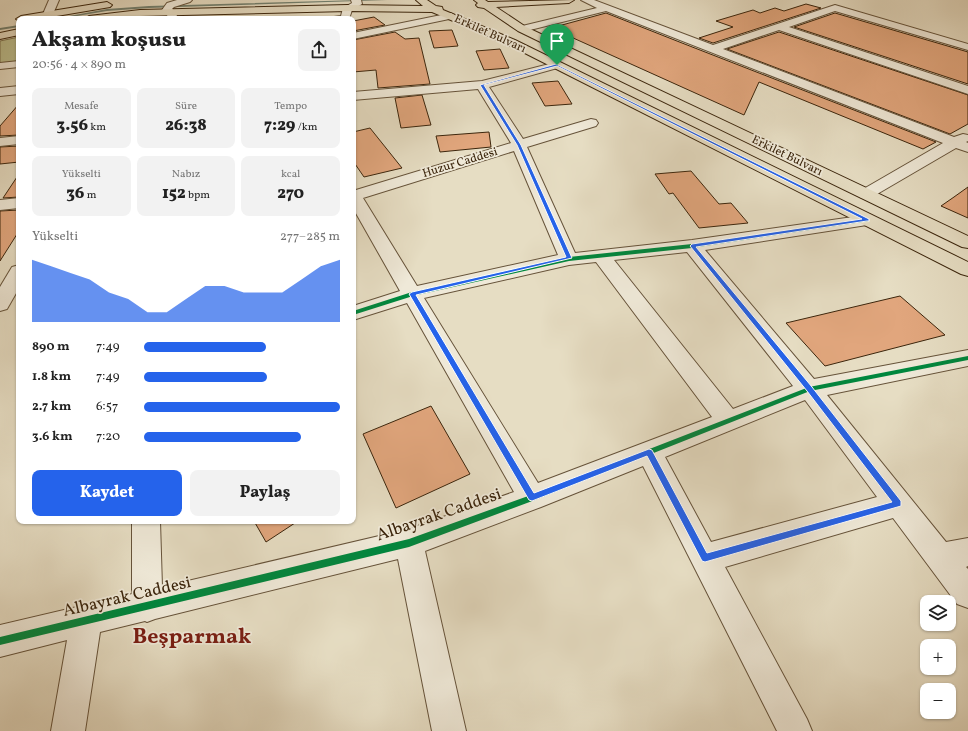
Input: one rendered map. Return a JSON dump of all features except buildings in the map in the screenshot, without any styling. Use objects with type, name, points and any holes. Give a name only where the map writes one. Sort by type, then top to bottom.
[{"type":"main road","name":"Erkilet Bulvarı","points":[[421,0],[434,9],[454,12],[511,42],[968,270]]},
{"type":"main road","points":[[479,4],[569,0]]},
{"type":"main road","points":[[38,16],[117,3]]},
{"type":"main road","points":[[114,16],[140,13],[354,4],[434,9]]},
{"type":"main road","name":"Erkilet Bulvarı","points":[[479,4],[522,29],[968,243]]},
{"type":"main road","points":[[0,36],[16,33]]},
{"type":"street","points":[[48,14],[54,0]]},
{"type":"street","points":[[170,12],[187,0]]},
{"type":"street","points":[[586,0],[961,146]]},
{"type":"street","points":[[346,16],[354,4]]},
{"type":"street","points":[[522,29],[607,8]]},
{"type":"street","points":[[713,49],[835,8],[968,47]]},
{"type":"street","points":[[356,35],[454,12]]},
{"type":"street","points":[[780,27],[968,90]]},
{"type":"street","points":[[0,66],[16,64]]},
{"type":"street","points":[[356,96],[482,85],[557,65]]},
{"type":"street","points":[[482,85],[519,145],[569,258]]},
{"type":"street","points":[[0,92],[16,90]]},
{"type":"street","name":"Huzur Caddesi","points":[[356,194],[591,123]]},
{"type":"street","points":[[866,194],[961,146],[968,135]]},
{"type":"street","points":[[0,142],[16,140]]},
{"type":"street","points":[[356,200],[532,498]]},
{"type":"street","points":[[0,205],[16,203]]},
{"type":"street","points":[[356,312],[412,294],[569,258],[692,246],[867,220]]},
{"type":"street","points":[[692,246],[809,389],[968,593]]},
{"type":"street","points":[[600,255],[729,421]]},
{"type":"street","points":[[0,305],[16,276]]},
{"type":"street","points":[[0,305],[16,301]]},
{"type":"street","name":"Albayrak Caddesi","points":[[0,641],[410,543],[532,498],[809,389],[968,358]]},
{"type":"street","points":[[649,452],[795,731]]},
{"type":"street","points":[[705,558],[898,504]]},
{"type":"street","points":[[146,524],[147,607]]},
{"type":"street","points":[[410,543],[449,731]]},
{"type":"street","points":[[940,557],[968,552]]},
{"type":"street","points":[[68,731],[86,621]]},
{"type":"green space","points":[[16,38],[16,63],[0,65],[0,41]]},
{"type":"waterway","points":[[72,16],[107,10],[149,7],[386,0]]},
{"type":"waterway","points":[[0,29],[16,26]]},
{"type":"cycle path","points":[[356,312],[412,294],[569,259],[692,246],[867,220]]},
{"type":"cycle path","points":[[0,641],[409,543],[532,498],[809,389],[968,358]]},
{"type":"district","name":"Beşparmak","points":[[192,637]]},
{"type":"route","points":[[557,65],[867,220],[692,246],[809,389],[898,504],[705,558],[649,452],[532,498],[412,294],[569,258],[519,145],[482,85],[557,65]]}]
